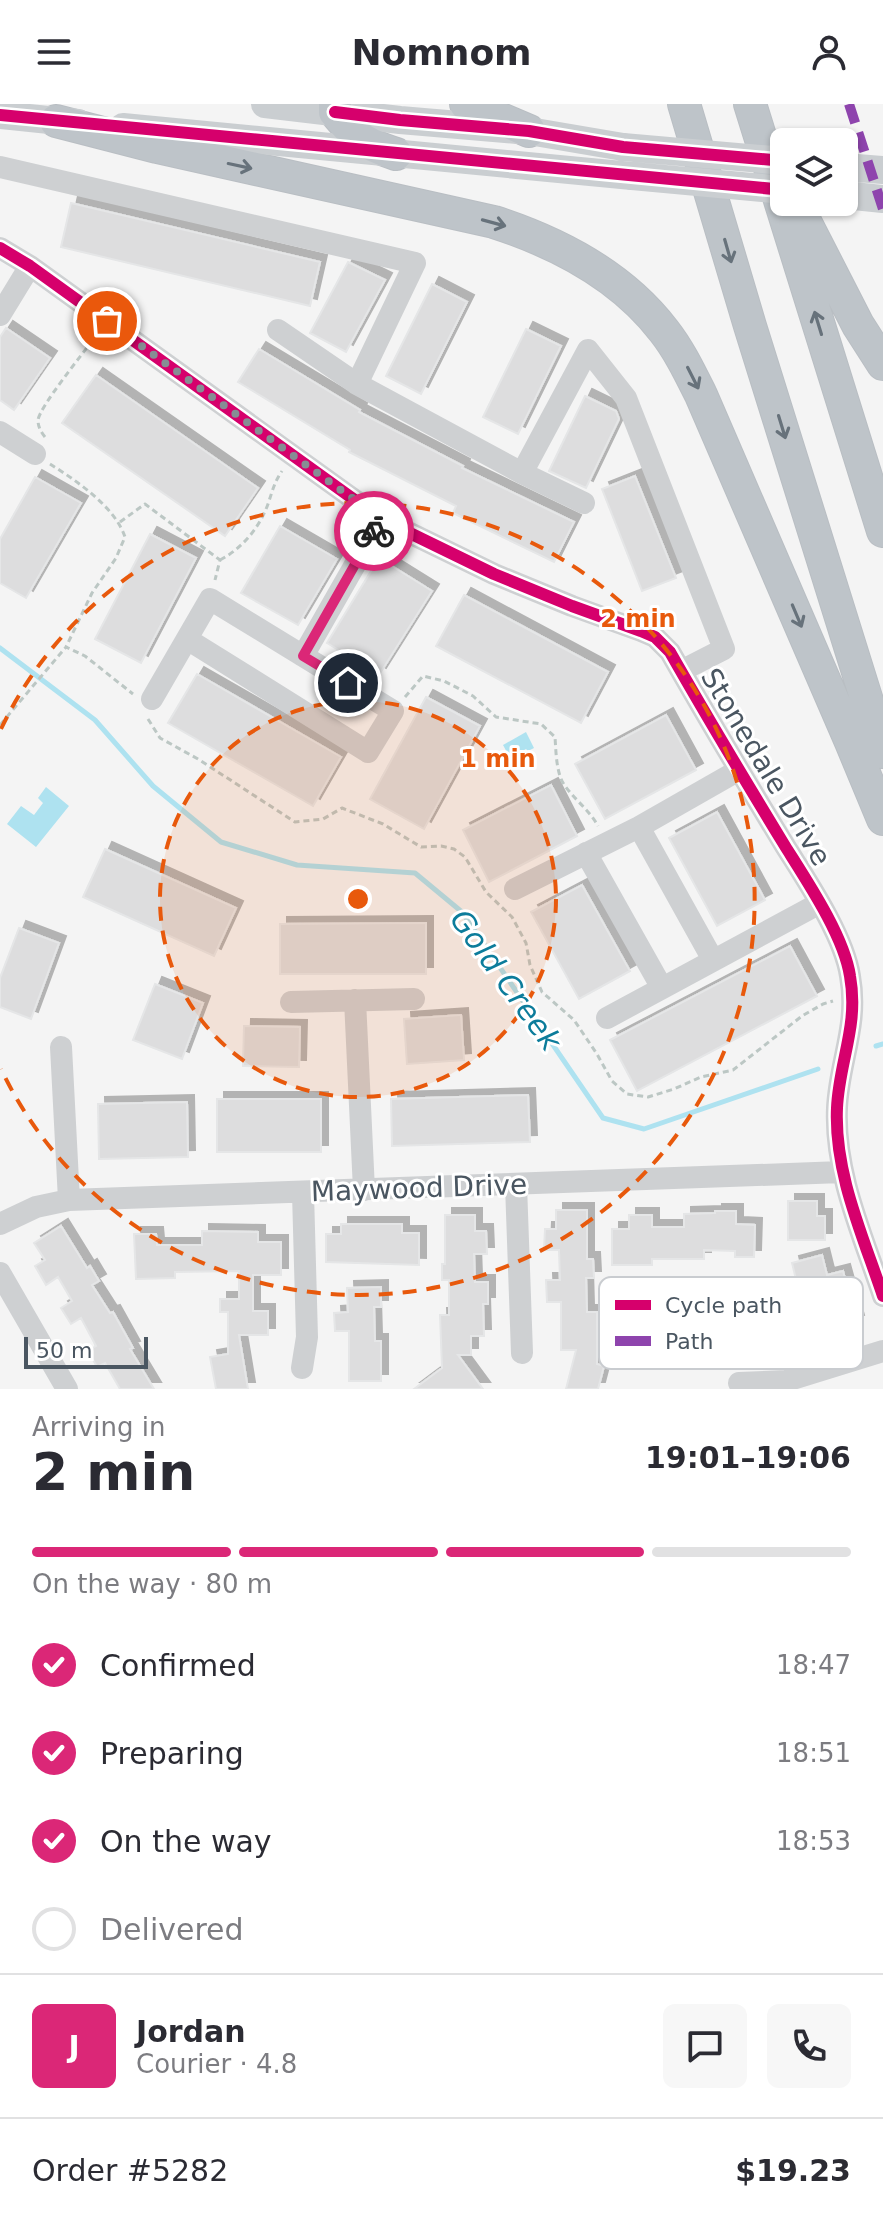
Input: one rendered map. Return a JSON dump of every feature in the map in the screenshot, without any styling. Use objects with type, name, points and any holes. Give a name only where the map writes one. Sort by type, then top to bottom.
[{"type":"highway","points":[[466,104],[529,131]]},
{"type":"highway","points":[[662,104],[676,145],[706,176]]},
{"type":"highway","points":[[684,104],[883,752]]},
{"type":"highway","points":[[750,104],[883,531]]},
{"type":"highway","points":[[335,108],[353,134],[366,144],[396,154]]},
{"type":"highway","points":[[56,121],[157,147],[494,222],[534,235],[606,275],[664,331],[684,361],[883,819]]},
{"type":"highway","points":[[760,137],[770,155]]},
{"type":"highway","points":[[802,216],[858,325],[883,364]]},
{"type":"main road","points":[[265,104],[335,108],[400,120],[529,131],[623,147],[770,160]]},
{"type":"main road","points":[[0,115],[770,189]]},
{"type":"main road","points":[[858,168],[883,170]]},
{"type":"main road","points":[[858,196],[883,199]]},
{"type":"street","points":[[0,167],[415,263],[357,384]]},
{"type":"street","name":"Stonedale Drive","points":[[0,248],[30,266],[381,519],[494,574],[655,637],[670,652],[820,903],[850,973],[851,1032],[837,1107],[842,1172],[883,1296]]},
{"type":"street","points":[[0,315],[30,266]]},
{"type":"street","points":[[278,330],[357,384],[584,503]]},
{"type":"street","points":[[522,473],[588,350],[626,398],[724,649],[681,671]]},
{"type":"street","points":[[0,432],[35,454]]},
{"type":"street","points":[[303,656],[381,519]]},
{"type":"street","points":[[152,699],[210,599],[393,711],[368,752],[187,639]]},
{"type":"street","points":[[515,889],[639,827],[739,770]]},
{"type":"street","points":[[639,827],[713,960]]},
{"type":"street","points":[[586,853],[662,988]]},
{"type":"street","points":[[607,1018],[820,903]]},
{"type":"street","points":[[291,1002],[414,999]]},
{"type":"street","points":[[355,1000],[364,1190]]},
{"type":"street","points":[[61,1047],[69,1200]]},
{"type":"street","name":"Maywood Drive","points":[[0,1224],[36,1207],[69,1200],[842,1172]]},
{"type":"street","points":[[516,1185],[522,1353]]},
{"type":"street","points":[[302,1368],[307,1337],[303,1193]]},
{"type":"street","points":[[0,1273],[67,1389]]},
{"type":"street","points":[[863,1357],[883,1351]]},
{"type":"street","points":[[739,1383],[786,1381],[825,1369]]},
{"type":"path","points":[[0,725],[66,647],[92,593],[116,558],[125,537],[120,522],[79,482],[35,454],[46,438],[40,431],[38,419],[107,321]]},
{"type":"path","points":[[210,599],[220,560],[247,540],[290,454]]},
{"type":"path","points":[[120,522],[145,504],[220,560]]},
{"type":"path","points":[[66,647],[85,656],[133,694],[152,699],[148,719],[160,738],[295,822],[323,819],[342,808],[383,824],[421,847],[441,846],[454,849],[465,857],[486,892],[512,917],[526,943],[530,965],[542,992],[574,1020],[612,1081],[627,1094],[648,1097],[701,1077],[733,1070],[802,1016],[823,1004],[852,996]]},
{"type":"path","points":[[393,711],[423,676],[444,681],[473,696],[496,717],[541,724],[555,737],[556,758],[563,781],[592,816],[608,843]]},
{"type":"water","points":[[526,732],[534,748],[510,758],[503,745]]},
{"type":"water","points":[[46,787],[69,806],[36,847],[7,824],[21,806],[34,815],[43,803],[38,798]]},
{"type":"building","points":[[71,203],[320,262],[310,306],[61,247]]},
{"type":"building","points":[[348,262],[385,280],[346,352],[310,333]]},
{"type":"building","points":[[432,284],[467,302],[421,394],[386,376]]},
{"type":"building","points":[[6,328],[50,358],[14,410],[0,400],[0,337]]},
{"type":"building","points":[[526,329],[561,346],[518,434],[483,417]]},
{"type":"building","points":[[259,349],[359,412],[462,468],[574,522],[554,562],[453,513],[456,506],[349,452],[238,382]]},
{"type":"building","points":[[96,375],[258,488],[225,536],[62,423]]},
{"type":"building","points":[[585,396],[616,411],[619,419],[586,488],[549,471]]},
{"type":"building","points":[[635,476],[676,578],[642,591],[602,489]]},
{"type":"building","points":[[35,477],[81,503],[26,598],[0,583],[0,539]]},
{"type":"building","points":[[280,526],[337,559],[298,625],[241,593]]},
{"type":"building","points":[[150,534],[196,558],[141,663],[95,639]]},
{"type":"building","points":[[379,558],[432,591],[379,675],[327,643]]},
{"type":"building","points":[[464,595],[608,672],[581,723],[436,646]]},
{"type":"building","points":[[197,674],[341,757],[313,806],[168,723]]},
{"type":"building","points":[[426,697],[480,726],[424,829],[370,799]]},
{"type":"building","points":[[666,715],[696,770],[605,819],[575,764]]},
{"type":"building","points":[[551,785],[577,836],[489,882],[463,830]]},
{"type":"building","points":[[717,812],[765,900],[717,926],[669,838]]},
{"type":"building","points":[[105,849],[236,908],[214,956],[83,897]]},
{"type":"building","points":[[582,885],[630,971],[579,999],[531,912]]},
{"type":"building","points":[[426,923],[426,974],[280,974],[280,924]]},
{"type":"building","points":[[19,928],[59,943],[31,1019],[0,1007],[0,978]]},
{"type":"building","points":[[790,946],[817,996],[637,1091],[610,1040]]},
{"type":"building","points":[[155,984],[203,1003],[182,1059],[133,1040]]},
{"type":"building","points":[[461,1015],[464,1060],[407,1064],[404,1019]]},
{"type":"building","points":[[244,1026],[300,1027],[299,1067],[243,1066]]},
{"type":"building","points":[[528,1095],[530,1142],[392,1146],[391,1099]]},
{"type":"building","points":[[217,1099],[321,1099],[321,1152],[217,1152]]},
{"type":"building","points":[[187,1102],[188,1157],[99,1159],[98,1104]]},
{"type":"building","points":[[788,1201],[817,1201],[817,1216],[825,1216],[825,1240],[788,1240]]},
{"type":"building","points":[[556,1210],[587,1210],[587,1259],[593,1259],[594,1278],[586,1278],[587,1312],[597,1312],[597,1364],[599,1369],[603,1369],[598,1389],[566,1389],[576,1350],[561,1350],[561,1302],[547,1302],[546,1280],[560,1280],[559,1250],[544,1250],[545,1229],[556,1229]]},
{"type":"building","points":[[736,1211],[736,1224],[755,1225],[754,1257],[735,1257],[735,1251],[704,1250],[704,1259],[652,1259],[652,1265],[612,1265],[612,1229],[629,1229],[629,1215],[652,1215],[652,1227],[684,1227],[684,1214]]},
{"type":"building","points":[[445,1215],[475,1215],[475,1231],[486,1231],[487,1254],[474,1254],[475,1282],[488,1282],[488,1304],[483,1304],[484,1336],[471,1336],[471,1355],[458,1355],[483,1389],[414,1389],[442,1368],[440,1315],[449,1315],[449,1280],[442,1280]]},
{"type":"building","points":[[341,1224],[402,1224],[402,1233],[419,1233],[419,1265],[326,1262],[326,1234],[341,1234]]},
{"type":"building","points":[[61,1226],[87,1268],[90,1266],[99,1281],[92,1285],[110,1313],[113,1312],[154,1389],[120,1389],[105,1363],[97,1367],[88,1351],[96,1346],[81,1318],[71,1324],[61,1308],[72,1301],[58,1277],[46,1285],[35,1266],[45,1260],[34,1243]]},
{"type":"building","points":[[202,1231],[258,1232],[258,1242],[281,1242],[281,1275],[253,1275],[253,1311],[268,1311],[268,1335],[239,1335],[248,1389],[216,1389],[210,1357],[228,1354],[228,1312],[220,1312],[220,1299],[239,1299],[239,1271],[175,1272],[175,1278],[136,1279],[134,1234],[156,1234],[157,1245],[202,1245]]},
{"type":"building","points":[[822,1255],[827,1275],[843,1271],[845,1277],[795,1277],[792,1263]]},
{"type":"building","points":[[381,1287],[381,1307],[374,1307],[375,1341],[381,1341],[381,1381],[349,1381],[349,1331],[335,1331],[334,1313],[348,1312],[347,1288]]},
{"type":"waterway","name":"Gold Creek","points":[[0,648],[95,720],[153,786],[221,842],[297,865],[415,873],[462,912],[603,1118],[644,1129],[818,1069]]},
{"type":"waterway","name":"Gold Creek","points":[[876,1046],[883,1044]]},
{"type":"marked path","points":[[849,104],[883,209]]},
{"type":"cycle path","points":[[335,112],[529,131],[623,147],[770,160]]},
{"type":"cycle path","points":[[0,115],[770,189]]},
{"type":"cycle path","points":[[0,248],[30,266],[381,519],[494,574],[655,637],[670,652],[824,909],[846,960],[852,1011],[839,1091],[837,1132],[851,1204],[883,1296]]},
{"type":"way so far","points":[[107,321],[381,519],[374,531]]},
{"type":"route","points":[[348,683],[303,656],[374,531]]}]
